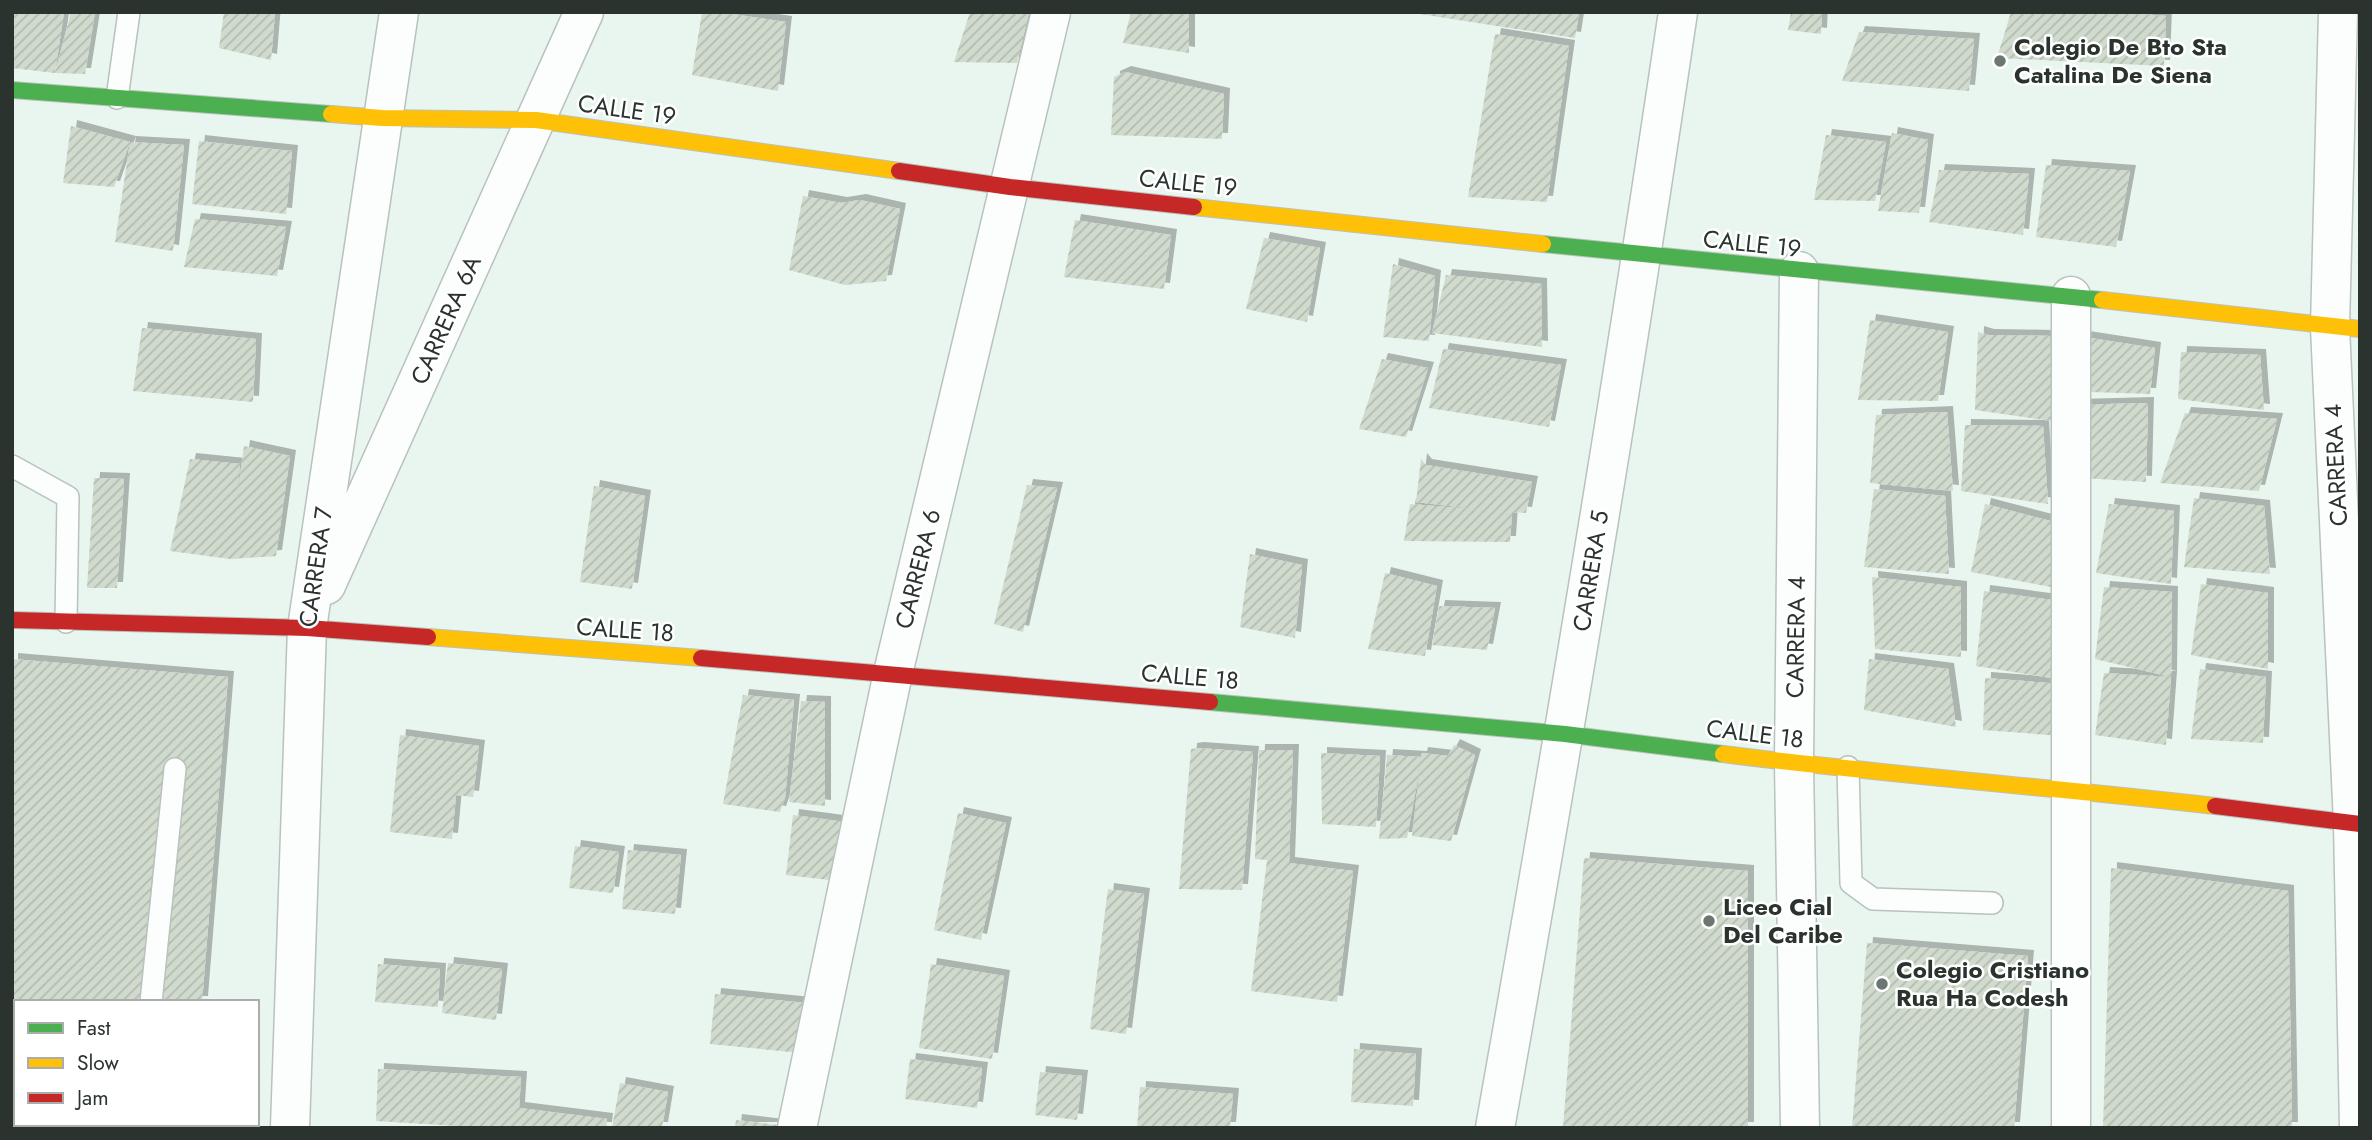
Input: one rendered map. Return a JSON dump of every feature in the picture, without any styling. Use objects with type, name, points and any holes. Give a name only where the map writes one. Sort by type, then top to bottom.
[{"type":"street","name":"CARRERA 7","points":[[290,1128],[307,628],[399,12]]},
{"type":"street","name":"CARRERA 6A","points":[[307,628],[584,12]]},
{"type":"street","name":"CARRERA 6","points":[[797,1128],[893,673],[1051,12]]},
{"type":"street","name":"CARRERA 5","points":[[1495,1128],[1565,734],[1678,12]]},
{"type":"street","name":"CARRERA 4","points":[[2338,12],[2356,823],[2359,1128]]},
{"type":"street","name":"CALLE 19","points":[[12,90],[382,118],[536,120],[1010,187],[1642,255],[2071,296],[2345,328]]},
{"type":"street","name":"CARRERA 4","points":[[1799,271],[1794,763],[1800,1128]]},
{"type":"street","points":[[2071,296],[2071,1128]]},
{"type":"street","name":"CALLE 18","points":[[12,620],[307,628],[893,673],[1565,734],[1794,763],[2071,789],[2356,823]]},
{"type":"lane","points":[[117,98],[129,12]]},
{"type":"lane","points":[[12,466],[68,498],[66,622]]},
{"type":"lane","points":[[1848,768],[1851,883],[1873,900],[1992,904]]},
{"type":"lane","points":[[151,1000],[175,769]]},
{"type":"building","points":[[12,12],[64,12],[55,73],[12,68]]},
{"type":"building","points":[[71,12],[95,12],[85,74],[55,73]]},
{"type":"building","points":[[224,12],[275,12],[271,60],[219,48]]},
{"type":"building","points":[[702,12],[786,22],[778,91],[692,75]]},
{"type":"building","points":[[970,12],[1029,12],[1017,63],[954,62]]},
{"type":"building","points":[[1131,12],[1189,12],[1189,53],[1123,43]]},
{"type":"building","points":[[1407,12],[1579,12],[1575,38]]},
{"type":"building","points":[[1791,12],[1822,12],[1821,34],[1788,30]]},
{"type":"building","points":[[2011,12],[2115,12],[2166,16],[2164,66],[1997,58]]},
{"type":"building","points":[[1859,32],[1974,39],[1969,91],[1842,81]]},
{"type":"building","points":[[1495,34],[1569,46],[1547,202],[1468,197]]},
{"type":"building","points":[[1125,72],[1224,94],[1222,139],[1111,135],[1114,77]]},
{"type":"building","points":[[71,126],[130,142],[114,187],[63,183]]},
{"type":"building","points":[[1892,133],[1928,140],[1919,213],[1878,211]]},
{"type":"building","points":[[1826,135],[1886,142],[1875,201],[1814,200]]},
{"type":"building","points":[[199,141],[292,151],[286,214],[192,204]]},
{"type":"building","points":[[130,142],[184,145],[173,251],[115,242]]},
{"type":"building","points":[[2046,165],[2130,171],[2116,247],[2036,237]]},
{"type":"building","points":[[1939,170],[2029,174],[2023,235],[1929,222]]},
{"type":"building","points":[[803,196],[841,203],[860,200],[900,209],[886,281],[845,285],[789,270]]},
{"type":"building","points":[[195,219],[286,227],[277,276],[184,267]]},
{"type":"building","points":[[1075,220],[1171,235],[1164,289],[1064,277]]},
{"type":"building","points":[[1264,238],[1320,248],[1307,322],[1246,309]]},
{"type":"building","points":[[1393,264],[1435,276],[1429,341],[1383,337]]},
{"type":"building","points":[[1446,275],[1541,284],[1542,347],[1432,333]]},
{"type":"building","points":[[1870,320],[1948,332],[1938,401],[1858,400]]},
{"type":"building","points":[[142,328],[256,339],[253,402],[133,391]]},
{"type":"building","points":[[1978,332],[1988,335],[2050,336],[2052,421],[1975,410]]},
{"type":"building","points":[[2064,334],[2155,348],[2150,394],[2060,391]]},
{"type":"building","points":[[1443,349],[1561,365],[1549,427],[1429,408]]},
{"type":"building","points":[[2181,352],[2260,355],[2264,410],[2178,399]]},
{"type":"building","points":[[1382,359],[1428,368],[1406,437],[1359,429]]},
{"type":"building","points":[[2148,403],[2146,482],[2067,477],[2071,405]]},
{"type":"building","points":[[1947,412],[1953,491],[1870,483],[1876,415]]},
{"type":"building","points":[[2185,413],[2277,419],[2259,491],[2160,483]]},
{"type":"building","points":[[1965,425],[2043,426],[2048,504],[1961,491]]},
{"type":"building","points":[[244,446],[290,456],[276,556],[230,559],[170,551],[190,459],[240,464],[236,506]]},
{"type":"building","points":[[1421,459],[1426,465],[1532,482],[1526,513],[1512,512],[1510,542],[1404,541],[1410,504],[1484,510],[1416,502]]},
{"type":"building","points":[[94,478],[124,479],[117,588],[87,588]]},
{"type":"building","points":[[1027,485],[1057,488],[1023,632],[994,624]]},
{"type":"building","points":[[594,486],[645,496],[632,589],[580,582]]},
{"type":"building","points":[[1874,489],[1945,496],[1949,574],[1864,567]]},
{"type":"building","points":[[2194,498],[2264,506],[2270,574],[2184,567]]},
{"type":"building","points":[[1985,504],[2058,523],[2056,588],[1971,572]]},
{"type":"building","points":[[2109,504],[2174,511],[2171,584],[2096,573]]},
{"type":"building","points":[[1250,554],[1302,565],[1295,638],[1240,627]]},
{"type":"building","points":[[1385,573],[1437,586],[1425,656],[1368,649]]},
{"type":"building","points":[[1872,577],[1961,587],[1961,657],[1875,649]]},
{"type":"building","points":[[2201,584],[2268,593],[2268,669],[2191,655]]},
{"type":"building","points":[[2104,587],[2172,592],[2171,677],[2095,659]]},
{"type":"building","points":[[1984,591],[2052,600],[2064,680],[1976,666]]},
{"type":"building","points":[[1439,606],[1495,608],[1487,650],[1432,645]]},
{"type":"building","points":[[12,659],[228,677],[202,1000],[14,1000],[14,1126],[192,1128],[12,1128]]},
{"type":"building","points":[[1869,659],[1948,669],[1956,727],[1864,710]]},
{"type":"building","points":[[2200,669],[2266,677],[2263,743],[2191,739]]},
{"type":"building","points":[[2104,673],[2171,677],[2166,745],[2095,735]]},
{"type":"building","points":[[1985,678],[2061,684],[2062,736],[1983,730]]},
{"type":"building","points":[[743,695],[794,700],[785,798],[780,812],[723,804]]},
{"type":"building","points":[[801,701],[825,702],[825,806],[789,802]]},
{"type":"building","points":[[400,735],[479,746],[473,797],[456,795],[452,839],[390,832]]},
{"type":"building","points":[[1454,745],[1475,755],[1451,841],[1412,836],[1420,767],[1407,838],[1379,839],[1387,755],[1421,757],[1422,753],[1448,756]]},
{"type":"building","points":[[1191,749],[1253,752],[1242,890],[1179,889]]},
{"type":"building","points":[[1259,750],[1293,750],[1289,863],[1353,871],[1337,1002],[1251,991],[1267,860],[1255,859]]},
{"type":"building","points":[[1321,753],[1380,756],[1376,827],[1322,824]]},
{"type":"building","points":[[958,813],[1006,823],[981,940],[934,930]]},
{"type":"building","points":[[793,815],[845,822],[838,881],[786,875]]},
{"type":"building","points":[[575,846],[619,852],[613,893],[569,888]]},
{"type":"building","points":[[628,850],[681,855],[675,914],[622,909]]},
{"type":"building","points":[[1584,858],[1748,871],[1748,1128],[1563,1128]]},
{"type":"building","points":[[2111,868],[2288,891],[2292,1128],[2103,1128]]},
{"type":"building","points":[[1108,889],[1144,894],[1126,1034],[1090,1029]]},
{"type":"building","points":[[1867,943],[2028,956],[2014,1128],[1852,1128]]},
{"type":"building","points":[[448,963],[502,969],[496,1020],[442,1013]]},
{"type":"building","points":[[378,964],[440,969],[438,1007],[375,1002]]},
{"type":"building","points":[[931,964],[1004,976],[992,1059],[919,1048]]},
{"type":"building","points":[[715,994],[806,1003],[801,1053],[710,1044]]},
{"type":"building","points":[[1354,1049],[1416,1054],[1413,1106],[1351,1102]]},
{"type":"building","points":[[910,1059],[982,1068],[977,1108],[905,1099]]},
{"type":"building","points":[[378,1069],[521,1077],[519,1108],[607,1119],[606,1128],[488,1128],[376,1121]]},
{"type":"building","points":[[1040,1072],[1082,1076],[1077,1120],[1035,1115]]},
{"type":"building","points":[[620,1083],[668,1092],[662,1128],[612,1128]]},
{"type":"building","points":[[1140,1087],[1233,1094],[1230,1128],[1137,1128]]},
{"type":"building","points":[[736,1120],[778,1125],[778,1128],[735,1128]]},
{"type":"traffic: fast","points":[[12,90],[331,114]]},
{"type":"traffic: fast","points":[[1543,244],[2102,300]]},
{"type":"traffic: fast","points":[[1210,702],[1565,734],[1723,754]]},
{"type":"traffic: slow","points":[[331,114],[382,118],[536,120],[899,171]]},
{"type":"traffic: slow","points":[[1194,207],[1543,244]]},
{"type":"traffic: slow","points":[[2102,300],[2360,329]]},
{"type":"traffic: slow","points":[[428,637],[701,658]]},
{"type":"traffic: slow","points":[[1723,754],[2215,806]]},
{"type":"traffic: jam","points":[[899,171],[1010,187],[1194,207]]},
{"type":"traffic: jam","points":[[12,620],[307,628],[428,637]]},
{"type":"traffic: jam","points":[[701,658],[1210,702]]},
{"type":"traffic: jam","points":[[2215,806],[2360,824]]},
{"type":"place","name":"Colegio De Bto Sta Catalina De Siena","points":[[2000,61]]},
{"type":"place","name":"Liceo Cial Del Caribe","points":[[1709,921]]},
{"type":"place","name":"Colegio Cristiano Rua Ha Codesh","points":[[1882,984]]}]
